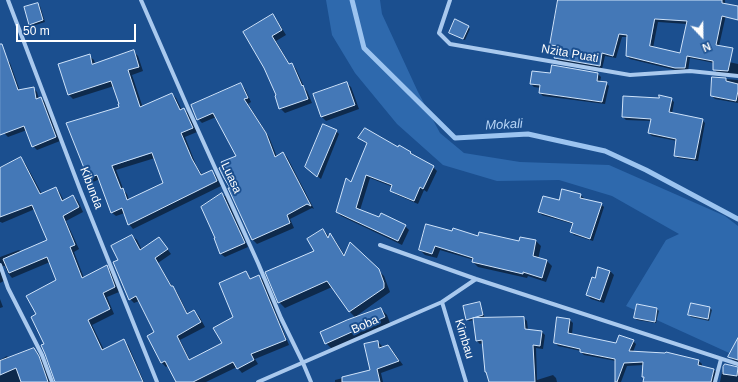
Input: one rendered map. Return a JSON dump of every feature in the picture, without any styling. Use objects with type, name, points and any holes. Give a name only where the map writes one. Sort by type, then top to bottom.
[{"type":"street","name":"Kibunda","points":[[8,0],[81,192],[157,382]]},
{"type":"street","name":"Luasa","points":[[141,0],[281,318],[304,363],[311,382]]},
{"type":"street","name":"Nzita Puati","points":[[450,0],[439,33],[450,44],[630,75],[690,71],[738,76]]},
{"type":"street","points":[[380,245],[476,279],[738,364]]},
{"type":"street","points":[[0,264],[8,288],[42,355],[52,382]]},
{"type":"street","name":"Boba","points":[[258,382],[442,302],[476,279]]},
{"type":"street","name":"Kimbau","points":[[442,302],[466,382]]},
{"type":"street","points":[[715,382],[721,359]]},
{"type":"shaded area","points":[[326,0],[380,0],[382,14],[418,92],[440,133],[464,153],[520,162],[609,165],[725,216],[738,226],[738,357],[626,306],[666,240],[679,234],[612,196],[559,180],[497,181],[443,165],[397,124],[355,73],[332,35]]},
{"type":"building","points":[[558,0],[722,0],[722,3],[738,6],[738,20],[722,16],[716,45],[733,48],[728,71],[713,70],[713,61],[687,56],[685,68],[675,68],[626,56],[627,35],[619,34],[613,56],[602,53],[600,66],[554,58],[558,46],[550,45]],"holes":[[[655,19],[687,21],[680,53],[650,46]]]},
{"type":"building","points":[[38,3],[43,20],[29,25],[24,7]]},
{"type":"building","points":[[273,14],[282,30],[272,36],[289,64],[292,63],[308,99],[279,109],[276,95],[264,68],[243,32]]},
{"type":"building","points":[[455,19],[469,26],[463,39],[449,33]]},
{"type":"building","points":[[0,44],[2,44],[18,90],[34,87],[36,99],[41,97],[56,137],[32,147],[24,126],[0,135]]},
{"type":"building","points":[[134,50],[139,67],[128,70],[140,107],[172,93],[180,110],[184,108],[193,128],[181,133],[192,159],[201,175],[212,170],[217,181],[128,225],[122,208],[111,213],[97,175],[88,178],[66,123],[119,107],[111,81],[68,95],[58,64],[90,54],[92,64]],"holes":[[[152,153],[163,183],[127,200],[112,166]]]},
{"type":"building","points":[[552,65],[598,73],[597,81],[607,82],[602,102],[539,93],[540,85],[530,84],[532,71],[550,73]]},
{"type":"building","points":[[712,77],[726,78],[726,81],[738,84],[736,101],[711,96]]},
{"type":"building","points":[[347,82],[355,105],[321,117],[313,94]]},
{"type":"building","points":[[241,83],[248,98],[244,99],[266,133],[275,157],[283,152],[311,206],[307,204],[287,215],[290,223],[252,240],[228,188],[230,188],[219,168],[223,166],[221,162],[236,156],[213,113],[197,120],[191,105]]},
{"type":"building","points":[[659,95],[672,98],[669,112],[703,119],[695,159],[674,156],[676,139],[648,133],[651,119],[622,117],[623,96],[659,98]]},
{"type":"building","points":[[323,124],[337,130],[317,177],[305,167]]},
{"type":"building","points":[[365,128],[398,147],[399,145],[411,152],[410,153],[434,166],[423,189],[420,187],[414,201],[390,191],[392,185],[366,175],[356,208],[379,217],[381,213],[406,225],[398,241],[336,212],[346,178],[351,182],[367,143],[358,138]]},
{"type":"building","points":[[21,157],[40,194],[56,187],[62,201],[73,195],[79,207],[63,216],[75,245],[70,247],[82,278],[107,265],[115,287],[103,293],[110,309],[88,320],[102,350],[124,339],[143,382],[55,382],[41,345],[44,344],[31,317],[36,314],[26,296],[56,280],[47,257],[9,273],[3,259],[47,240],[32,205],[0,217],[0,168]]},
{"type":"building","points":[[562,189],[581,194],[580,198],[602,203],[590,239],[570,232],[573,223],[538,212],[543,196],[559,200]]},
{"type":"building","points":[[222,193],[245,243],[220,254],[215,238],[201,207]]},
{"type":"building","points":[[426,224],[452,231],[453,228],[478,236],[479,232],[519,241],[520,237],[536,240],[533,256],[547,260],[542,278],[523,272],[523,274],[472,262],[473,258],[435,246],[432,254],[419,250]]},
{"type":"building","points":[[323,229],[328,238],[330,233],[344,256],[350,242],[379,269],[384,283],[384,288],[349,312],[327,281],[278,303],[265,272],[314,251],[307,239]]},
{"type":"building","points":[[132,235],[140,250],[159,237],[168,249],[155,258],[171,286],[173,286],[187,314],[194,310],[201,322],[177,336],[189,360],[222,343],[213,328],[233,317],[219,283],[246,271],[250,279],[259,275],[286,340],[251,354],[254,360],[237,369],[233,362],[193,382],[176,382],[165,361],[161,363],[147,336],[154,332],[136,296],[129,300],[113,262],[118,260],[111,246]]},
{"type":"building","points":[[598,267],[610,271],[600,300],[586,295],[592,277],[595,278]]},
{"type":"building","points":[[480,302],[483,315],[466,320],[463,306]]},
{"type":"building","points":[[691,303],[710,307],[708,319],[688,315]]},
{"type":"building","points":[[637,304],[657,308],[655,322],[634,318]]},
{"type":"building","points":[[381,308],[385,317],[325,344],[320,332],[347,320]]},
{"type":"building","points":[[524,317],[525,329],[542,331],[540,346],[533,345],[535,382],[489,382],[485,372],[482,340],[476,341],[473,318]]},
{"type":"building","points":[[557,317],[570,319],[568,333],[616,343],[619,335],[634,340],[629,351],[666,352],[699,360],[698,365],[714,369],[711,382],[643,382],[643,362],[624,363],[617,382],[615,382],[615,359],[580,352],[580,349],[554,343]]},
{"type":"building","points":[[738,338],[738,360],[728,357]]},
{"type":"building","points":[[378,341],[379,348],[388,345],[399,361],[377,369],[380,382],[342,382],[342,377],[370,370],[364,344]]},
{"type":"building","points":[[34,348],[39,356],[48,382],[21,382],[16,368],[0,375],[0,361]]},
{"type":"building","points":[[725,364],[738,367],[737,376],[723,374],[723,367]]},
{"type":"waterway","name":"Mokali","points":[[352,0],[364,48],[455,138],[528,134],[605,151],[646,170],[738,219]]}]
